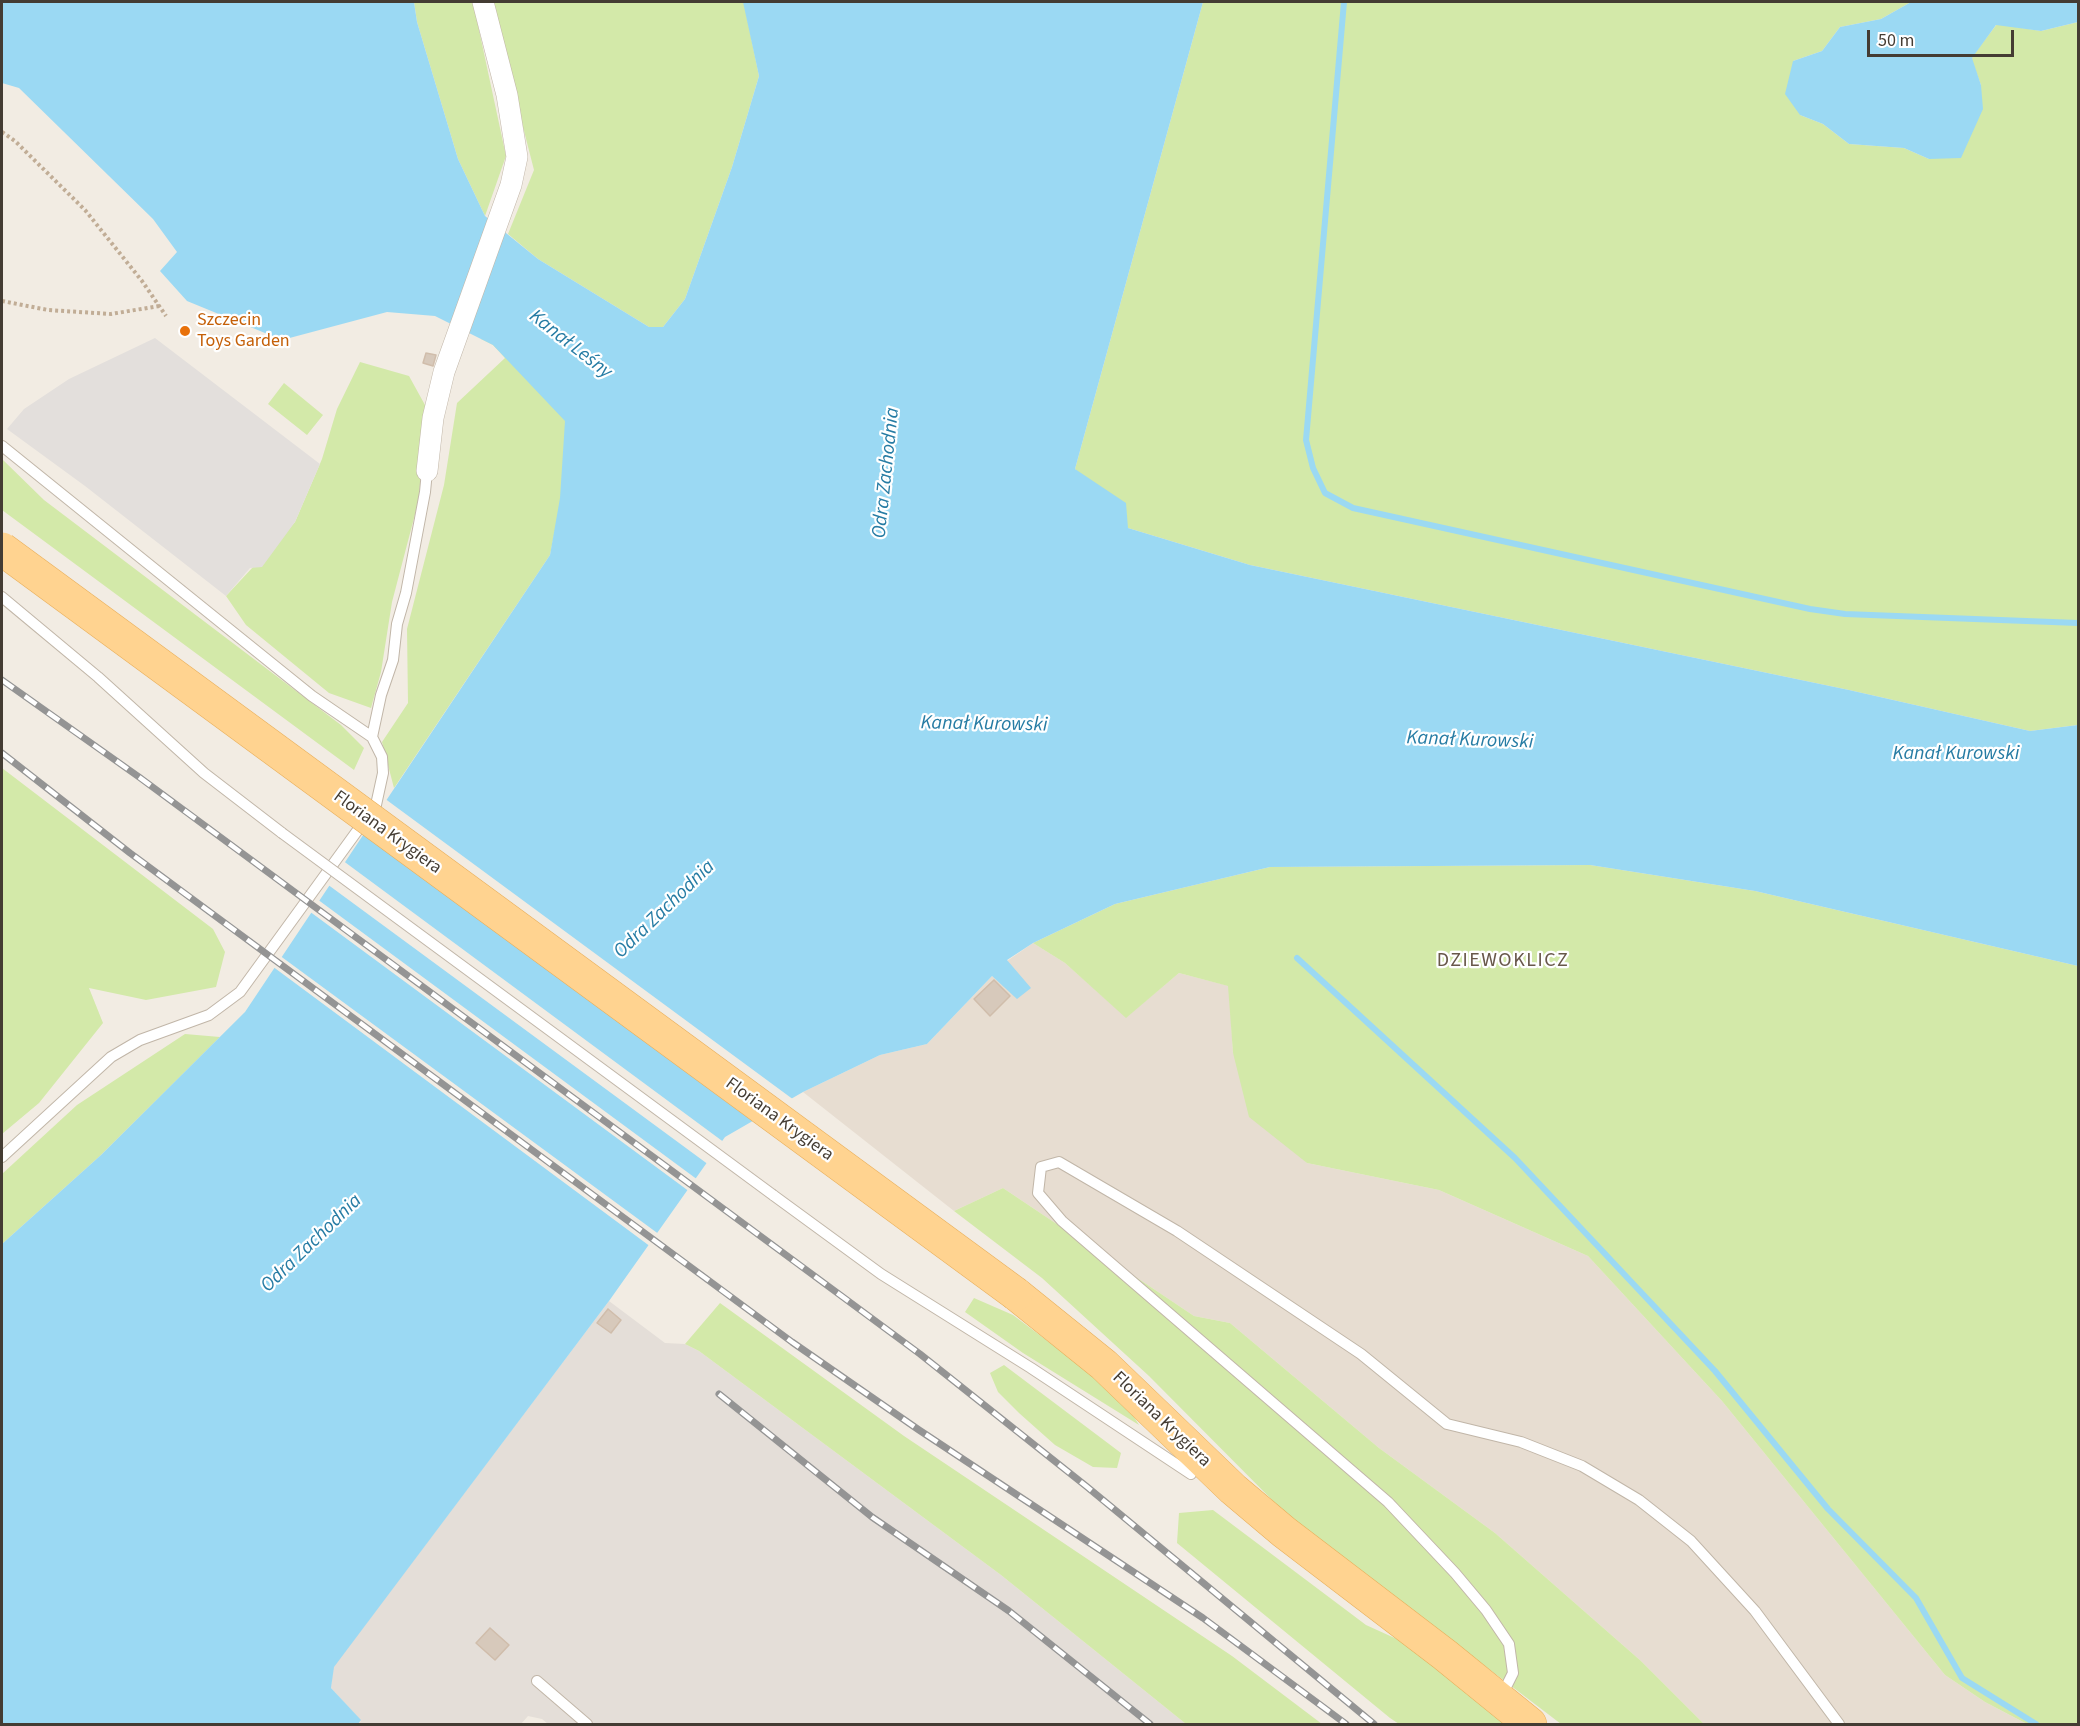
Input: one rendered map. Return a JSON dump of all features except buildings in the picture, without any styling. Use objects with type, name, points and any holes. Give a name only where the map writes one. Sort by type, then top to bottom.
[{"type":"main road","name":"Floriana Krygiera","points":[[2,549],[1016,1294],[1104,1365],[1233,1489],[1284,1532],[1530,1725]]},
{"type":"street","points":[[427,471],[433,418],[449,357],[511,185],[517,156],[509,105],[483,2]]},
{"type":"lane","points":[[2,446],[312,696],[372,737],[382,757],[383,773],[376,805],[240,992],[209,1015],[140,1040],[111,1057],[2,1157]]},
{"type":"lane","points":[[372,737],[381,695],[393,660],[397,624],[406,593],[427,471]]},
{"type":"lane","name":"Floriana Krygiera","points":[[2,597],[82,664],[204,773],[282,833],[881,1274],[1040,1374],[1191,1474]]},
{"type":"lane","points":[[1499,1699],[1506,1690],[1513,1673],[1509,1644],[1455,1573],[1388,1502],[1062,1221],[1038,1193],[1041,1167],[1059,1162],[1177,1231],[1361,1354],[1447,1424],[1521,1442],[1562,1458],[1582,1466],[1639,1500],[1691,1541],[1755,1611],[1839,1725]]},
{"type":"lane","points":[[537,1681],[587,1725]]},
{"type":"path","points":[[2,132],[15,141],[85,210],[166,316]]},
{"type":"path","points":[[2,301],[48,310],[111,314],[159,306]]},
{"type":"shaded area","points":[[155,338],[320,464],[295,522],[262,567],[250,568],[226,596],[85,486],[7,429],[24,409],[69,379]]},
{"type":"shaded area","points":[[1033,943],[1065,963],[1126,1017],[1179,973],[1229,986],[1233,1053],[1307,1163],[1439,1190],[1588,1256],[1722,1401],[1945,1675],[1985,1702],[2027,1724],[1704,1724],[1641,1661],[1495,1533],[1379,1448],[1230,1323],[1194,1316],[1003,1188],[954,1211],[803,1092],[880,1055],[927,1044],[992,976],[1018,998],[1007,961]]},
{"type":"shaded area","points":[[609,1301],[665,1343],[685,1344],[699,1351],[1001,1575],[1186,1724],[548,1724],[542,1719],[528,1716],[521,1724],[358,1724],[361,1721],[331,1688],[333,1667]]},
{"type":"green space","points":[[414,2],[473,2],[506,156],[485,216],[458,159],[417,22]]},
{"type":"green space","points":[[491,2],[744,3],[759,76],[732,167],[685,299],[663,327],[649,327],[538,259],[508,234],[534,170]]},
{"type":"green space","points":[[1203,2],[1911,2],[1881,19],[1840,27],[1822,51],[1793,61],[1800,115],[1823,124],[1849,144],[1904,148],[1929,159],[1981,85],[1971,58],[1997,24],[2041,31],[2078,22],[2078,725],[2030,731],[1849,690],[1250,565],[1128,528],[1075,469]]},
{"type":"green space","points":[[490,325],[581,403],[550,555],[394,788],[382,742],[408,703],[407,629],[444,485],[457,403],[505,358],[493,345],[481,339]]},
{"type":"green space","points":[[360,362],[409,376],[425,405],[419,499],[392,602],[381,672],[371,708],[329,693],[246,625],[226,596],[295,522],[322,459],[337,409]]},
{"type":"green space","points":[[284,383],[323,415],[307,435],[268,404]]},
{"type":"green space","points":[[2,459],[44,500],[341,725],[364,748],[354,770],[2,510]]},
{"type":"green space","points":[[2,768],[213,929],[225,952],[216,987],[146,1000],[89,988],[103,1023],[39,1103],[2,1134]]},
{"type":"green space","points":[[1590,865],[1755,891],[2078,966],[2078,1724],[2027,1724],[1985,1702],[1945,1675],[1722,1401],[1588,1256],[1439,1190],[1307,1163],[1249,1117],[1233,1053],[1228,986],[1179,973],[1126,1018],[1065,963],[1033,943],[1115,904],[1270,867]]},
{"type":"green space","points":[[185,1034],[220,1037],[101,1155],[2,1244],[2,1174],[77,1105]]},
{"type":"green space","points":[[1003,1188],[1194,1316],[1230,1323],[1379,1448],[1495,1533],[1641,1661],[1704,1724],[1561,1724],[1287,1515],[1149,1376],[1042,1278],[954,1211]]},
{"type":"green space","points":[[974,1298],[1013,1315],[1090,1373],[1125,1402],[1139,1425],[1023,1353],[965,1312]]},
{"type":"green space","points":[[720,1303],[904,1436],[1232,1656],[1322,1724],[1186,1724],[1001,1575],[699,1351],[685,1344]]},
{"type":"green space","points":[[1004,1365],[1121,1453],[1117,1468],[1093,1467],[1055,1445],[1019,1413],[998,1392],[990,1373]]},
{"type":"green space","points":[[1213,1510],[1366,1625],[1399,1640],[1472,1694],[1506,1724],[1399,1724],[1390,1718],[1177,1543],[1179,1513]]},
{"type":"water","points":[[2,2],[414,2],[417,22],[458,159],[485,216],[538,259],[649,327],[663,327],[685,299],[732,167],[759,76],[743,2],[1203,2],[1075,469],[1126,503],[1128,528],[1250,565],[1849,690],[2030,731],[2078,725],[2078,966],[1755,891],[1590,865],[1270,867],[1115,904],[1033,943],[1007,960],[1031,988],[1017,999],[992,976],[927,1044],[880,1055],[803,1092],[725,1137],[609,1301],[334,1667],[331,1688],[361,1720],[358,1724],[2,1724],[2,1244],[101,1155],[245,1012],[550,555],[560,498],[565,421],[493,345],[435,316],[387,312],[282,340],[187,301],[160,271],[177,252],[153,219],[19,88],[2,83]]},
{"type":"water","points":[[1911,2],[2078,2],[2078,22],[2041,31],[1996,25],[1972,58],[1981,85],[1983,109],[1961,158],[1929,159],[1904,148],[1849,144],[1823,124],[1800,115],[1785,94],[1793,61],[1822,51],[1840,27],[1881,19]]},
{"type":"pier","points":[[384,798],[794,1100],[755,1123],[361,832]]},
{"type":"pier","points":[[342,860],[725,1143],[709,1165],[327,884]]},
{"type":"pier","points":[[317,899],[698,1180],[690,1192],[309,911]]},
{"type":"pier","points":[[279,955],[660,1235],[651,1247],[272,966]]},
{"type":"waterway","points":[[1344,2],[1306,440],[1313,468],[1325,493],[1353,508],[1810,609],[1845,614],[2078,623]]},
{"type":"waterway","points":[[1297,958],[1515,1158],[1715,1371],[1828,1509],[1916,1598],[1962,1678],[2036,1724]]},
{"type":"railway","points":[[2,680],[139,777],[920,1354],[1086,1486],[1374,1724]]},
{"type":"railway","points":[[2,753],[130,853],[792,1342],[919,1430],[1203,1618],[1346,1724]]},
{"type":"railway","points":[[719,1394],[872,1517],[1009,1611],[1150,1724]]},
{"type":"place","name":"Szczecin Toys Garden","points":[[185,331]]},
{"type":"district","name":"DZIEWOKLICZ","points":[[1503,962]]},
{"type":"water label","name":"Kanał Leśny","points":[[570,345]]},
{"type":"water label","name":"Odra Zachodnia","points":[[887,473]]},
{"type":"water label","name":"Kanał Kurowski","points":[[984,725]]},
{"type":"water label","name":"Kanał Kurowski","points":[[1470,741]]},
{"type":"water label","name":"Kanał Kurowski","points":[[1956,755]]},
{"type":"water label","name":"Odra Zachodnia","points":[[665,910]]},
{"type":"water label","name":"Odra Zachodnia","points":[[312,1244]]}]
